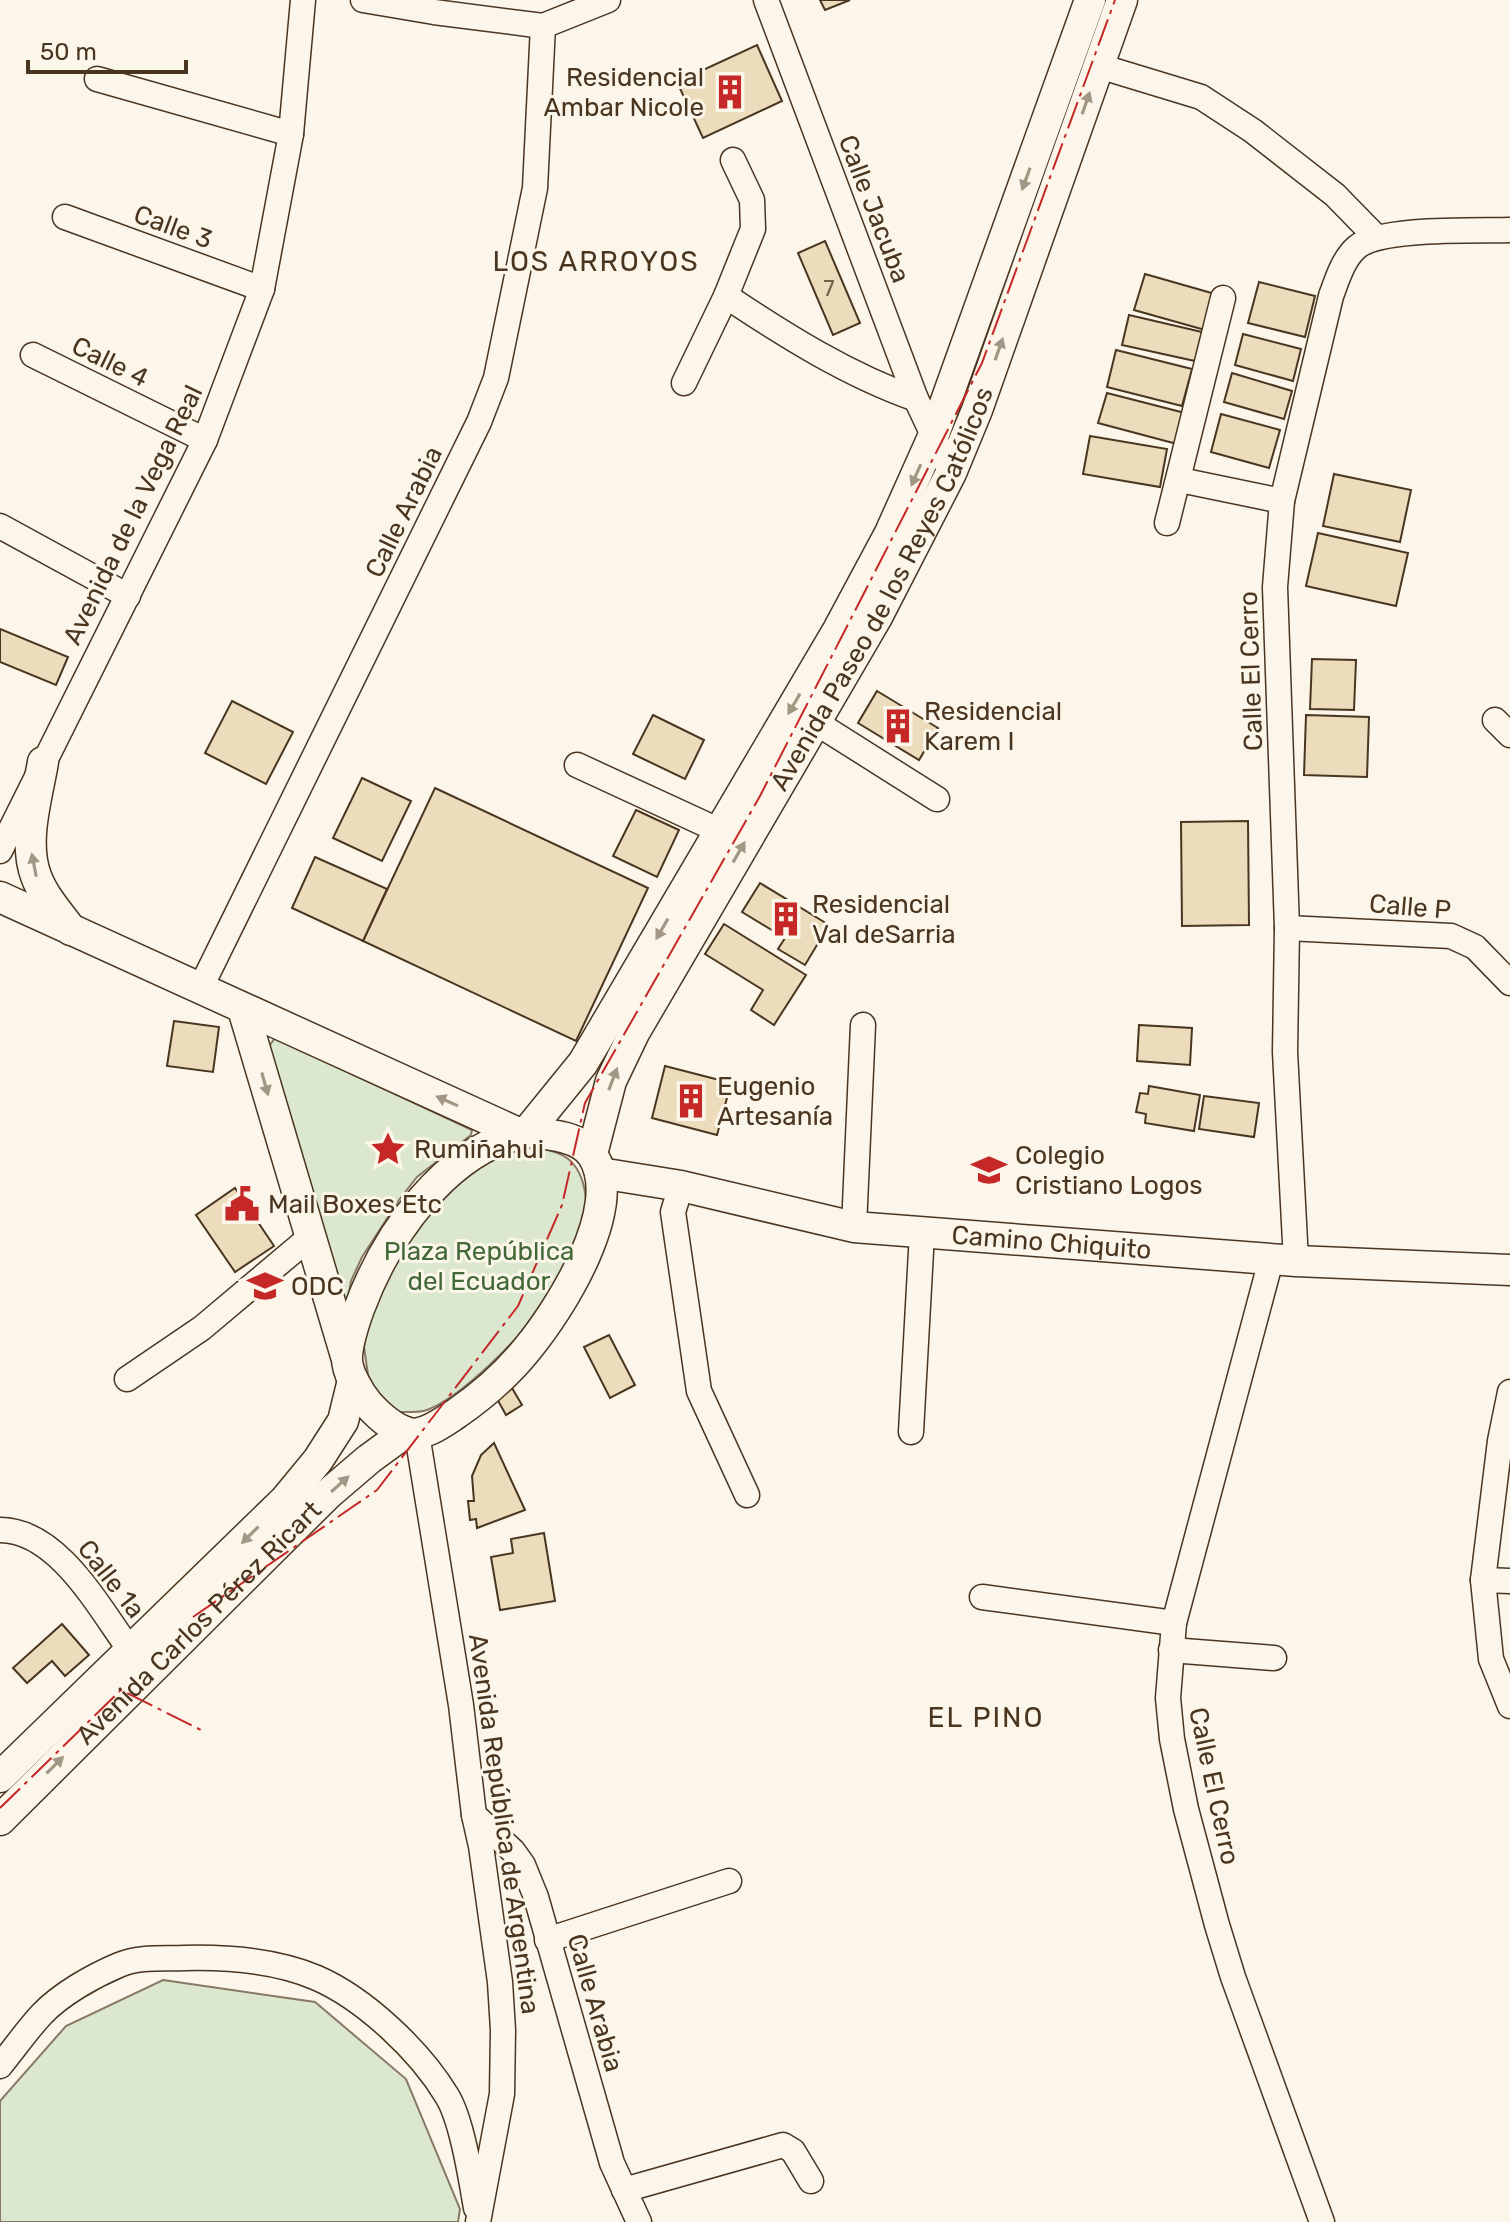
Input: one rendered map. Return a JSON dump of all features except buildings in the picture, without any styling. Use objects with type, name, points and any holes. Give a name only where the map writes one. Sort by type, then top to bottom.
[{"type":"main road","name":"Avenida Paseo de los Reyes Católicos","points":[[596,1164],[611,1081],[634,1033],[815,722],[890,533],[933,437],[1090,0]]},
{"type":"main road","name":"Avenida Paseo de los Reyes Católicos","points":[[523,1132],[583,1063],[720,831],[850,636],[913,551],[977,410],[1122,0]]},
{"type":"main road","points":[[43,762],[31,831],[31,854],[36,877],[73,931]]},
{"type":"main road","points":[[0,897],[243,1009],[523,1132],[553,1135],[575,1142],[596,1164],[601,1195],[596,1229],[582,1265],[558,1308],[528,1348],[478,1399],[440,1424],[412,1433],[380,1416],[366,1401],[350,1369],[243,1009]]},
{"type":"main road","points":[[350,1369],[355,1321],[373,1272],[400,1228],[446,1177],[465,1161],[500,1139],[523,1132]]},
{"type":"main road","name":"Camino Chiquito","points":[[596,1164],[854,1227],[1284,1261],[1510,1270]]},
{"type":"main road","name":"Avenida Carlos Pérez Ricart","points":[[0,1777],[285,1500],[318,1460],[343,1421],[350,1369]]},
{"type":"main road","name":"Avenida Carlos Pérez Ricart","points":[[0,1820],[328,1494],[369,1459],[412,1433]]},
{"type":"street","name":"Avenida de la Vega Real","points":[[0,851],[205,440],[262,289],[291,134],[303,0]]},
{"type":"street","points":[[363,0],[543,26],[608,0]]},
{"type":"street","name":"Calle Jacuba","points":[[766,0],[916,399],[951,473]]},
{"type":"street","name":"Calle Arabia","points":[[200,989],[479,422],[496,378],[535,188],[543,26]]},
{"type":"street","points":[[1099,66],[1201,97],[1253,131],[1335,195],[1376,237],[1510,230]]},
{"type":"street","points":[[97,79],[291,134]]},
{"type":"street","points":[[684,383],[726,296],[753,229],[752,200],[733,160]]},
{"type":"street","name":"Calle 3","points":[[65,217],[262,289]]},
{"type":"street","name":"Calle El Cerro","points":[[1322,2222],[1233,1977],[1197,1852],[1172,1739],[1168,1698],[1174,1623],[1284,1261],[1287,928],[1275,587],[1282,501],[1331,296],[1343,264],[1356,247],[1376,237]]},
{"type":"street","points":[[726,296],[841,367],[884,388],[916,399]]},
{"type":"street","points":[[1167,523],[1223,298]]},
{"type":"street","name":"Calle 4","points":[[33,355],[205,440]]},
{"type":"street","points":[[1180,480],[1282,501]]},
{"type":"street","points":[[0,526],[128,596]]},
{"type":"street","points":[[815,722],[937,799]]},
{"type":"street","points":[[577,765],[720,831]]},
{"type":"street","name":"Calle P","points":[[1287,928],[1451,936],[1475,947],[1510,983]]},
{"type":"street","points":[[854,1227],[863,1025]]},
{"type":"street","points":[[681,1186],[673,1212],[699,1391],[747,1495]]},
{"type":"street","points":[[911,1432],[922,1233]]},
{"type":"street","points":[[127,1379],[202,1328],[309,1238]]},
{"type":"street","points":[[1510,1392],[1500,1441],[1483,1580],[1510,1706]]},
{"type":"street","name":"Avenida República de Argentina","points":[[412,1433],[461,1705],[474,1815],[500,1982],[502,2094],[478,2221]]},
{"type":"street","name":"Calle 1a","points":[[0,1530],[19,1531],[55,1551],[130,1650]]},
{"type":"street","points":[[1483,1580],[1510,1581]]},
{"type":"street","points":[[982,1597],[1174,1623]]},
{"type":"street","points":[[1171,1650],[1274,1658]]},
{"type":"street","name":"Calle Arabia","points":[[474,1815],[513,1851],[523,1865],[536,1897],[608,2150],[639,2222]]},
{"type":"street","points":[[547,1940],[729,1881]]},
{"type":"street","points":[[0,2066],[43,2013],[64,1996],[117,1966],[137,1959],[209,1958],[250,1962],[317,1978],[376,2017],[424,2063],[449,2099],[467,2159],[478,2221]]},
{"type":"street","points":[[624,2190],[783,2145],[793,2151],[811,2181]]},
{"type":"green space","points":[[275,1038],[472,1130],[471,1135],[417,1177],[399,1200],[362,1257],[351,1281],[348,1298],[341,1302],[267,1049]]},
{"type":"green space","name":"Plaza República del Ecuador","points":[[533,1146],[567,1158],[579,1173],[585,1193],[586,1214],[576,1249],[541,1309],[473,1380],[441,1403],[423,1411],[396,1412],[376,1393],[368,1375],[364,1347],[369,1306],[413,1226],[479,1163]]},
{"type":"green space","points":[[163,1980],[315,2002],[406,2079],[460,2209],[458,2222],[0,2222],[0,2101],[66,2026]]},
{"type":"power","points":[[193,1617],[377,1490],[518,1306],[562,1205],[585,1103],[760,796],[982,363],[1115,0]]},
{"type":"power","points":[[0,1808],[121,1690],[201,1730]]},
{"type":"place","name":"Residencial Ambar Nicole","points":[[730,92]]},
{"type":"place","name":"Residencial Karem I","points":[[898,726]]},
{"type":"place","name":"Residencial Val deSarria","points":[[786,919]]},
{"type":"place","name":"Eugenio Artesanía","points":[[691,1101]]},
{"type":"place","name":"Rumiñahui","points":[[388,1149]]},
{"type":"place","name":"Colegio Cristiano Logos","points":[[989,1170]]},
{"type":"place","name":"Mail Boxes Etc","points":[[242,1204]]},
{"type":"place","name":"ODC","points":[[265,1286]]},
{"type":"district","name":"LOS ARROYOS","points":[[596,261]]},
{"type":"district","name":"EL PINO","points":[[986,1717]]}]
